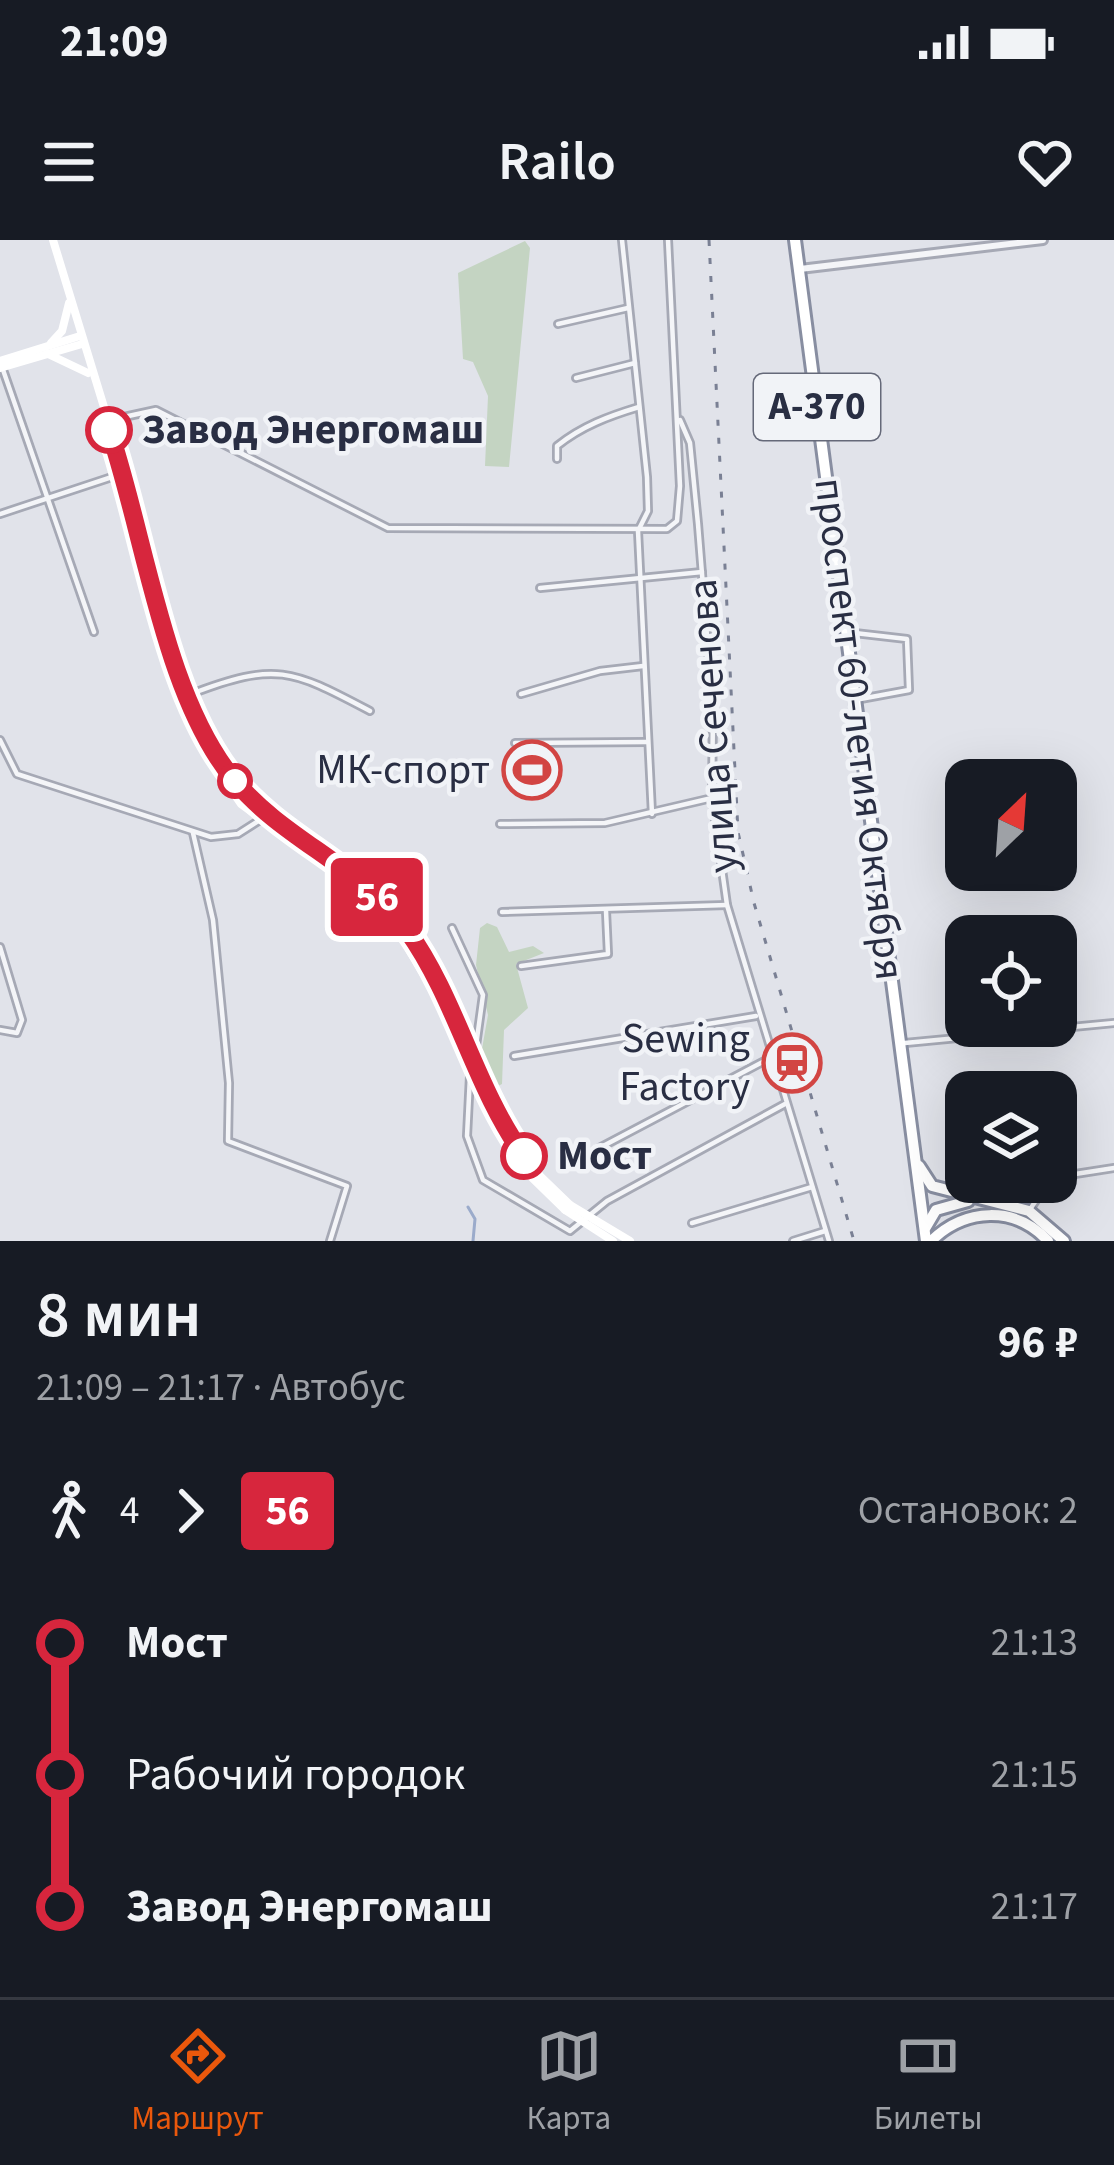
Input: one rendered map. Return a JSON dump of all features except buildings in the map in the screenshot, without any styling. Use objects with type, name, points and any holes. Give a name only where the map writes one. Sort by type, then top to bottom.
[{"type":"highway","name":"проспект 60-летия Октября","points":[[796,240],[927,1240]]},
{"type":"highway","name":"проспект 60-летия Октября","points":[[913,1146],[932,1186],[945,1190]]},
{"type":"highway","points":[[927,1240],[936,1210],[965,1203]]},
{"type":"highway","name":"проспект 60-летия Октября","points":[[991,1203],[1029,1211],[1064,1241]]},
{"type":"highway","points":[[927,1240],[959,1220],[989,1214],[1019,1220],[1048,1241]]},
{"type":"main road","points":[[52,240],[124,472],[184,696],[217,758],[264,817],[388,907],[448,1008],[502,1129],[568,1208],[613,1241]]},
{"type":"main road","points":[[46,351],[62,332],[70,297]]},
{"type":"main road","points":[[1,363],[81,340]]},
{"type":"main road","points":[[46,351],[91,376]]},
{"type":"main road","points":[[568,1208],[630,1241]]},
{"type":"street","points":[[622,240],[647,511],[638,531],[644,578],[652,814]]},
{"type":"street","name":"улица Сеченова","points":[[638,531],[667,530],[677,521],[668,240]]},
{"type":"street","points":[[800,269],[1040,240]]},
{"type":"street","points":[[558,324],[628,308]]},
{"type":"street","points":[[1,363],[94,632]]},
{"type":"street","points":[[576,378],[635,363]]},
{"type":"street","points":[[556,459],[556,446],[564,440],[598,420],[639,407]]},
{"type":"street","points":[[106,421],[156,410],[388,528],[638,531]]},
{"type":"street","name":"улица Сеченова","points":[[677,415],[690,443],[713,711],[712,798],[727,904],[829,1241]]},
{"type":"street","points":[[0,514],[124,472]]},
{"type":"street","points":[[540,588],[702,572]]},
{"type":"street","points":[[846,632],[908,639],[909,689],[855,700]]},
{"type":"street","points":[[521,694],[600,671],[644,666]]},
{"type":"street","points":[[184,696],[275,670],[301,676],[370,711]]},
{"type":"street","points":[[0,740],[10,768],[27,779],[193,833],[226,838],[264,817]]},
{"type":"street","points":[[515,743],[649,742]]},
{"type":"street","points":[[500,824],[580,825],[652,814],[712,798]]},
{"type":"street","points":[[193,833],[214,920],[231,1144],[347,1186],[330,1241]]},
{"type":"street","points":[[502,912],[727,904]]},
{"type":"street","points":[[520,966],[608,954],[606,911]]},
{"type":"street","points":[[452,928],[483,995],[468,1087],[469,1147],[483,1180],[511,1201],[575,1231],[607,1201],[787,1103]]},
{"type":"street","points":[[0,947],[22,1020],[16,1033],[0,1030]]},
{"type":"street","points":[[514,1056],[759,1015]]},
{"type":"street","points":[[899,1044],[1114,1023]]},
{"type":"street","points":[[567,1166],[772,1057]]},
{"type":"street","points":[[1077,1174],[1114,1168]]},
{"type":"street","points":[[692,1223],[812,1187]]},
{"type":"street","points":[[1029,1211],[1034,1203]]},
{"type":"street","points":[[793,1241],[825,1231]]},
{"type":"green space","points":[[525,241],[530,248],[509,467],[485,466],[488,396],[473,362],[463,359],[458,273]]},
{"type":"green space","points":[[487,923],[497,927],[509,952],[533,946],[544,953],[516,964],[528,1008],[504,1030],[502,1084],[496,1087],[480,1060],[488,1015],[476,965],[480,928]]},
{"type":"waterway","points":[[468,1207],[475,1219],[473,1241]]},
{"type":"railway","points":[[709,240],[738,832],[754,903],[854,1241]]},
{"type":"bus line","name":"56","points":[[109,430],[129,489],[160,616],[217,758],[268,814],[372,892],[404,926],[452,1006],[485,1090],[524,1156]]},
{"type":"place","name":"Завод Энергомаш","points":[[109,430]]},
{"type":"place","name":"МК-спорт","points":[[532,770]]},
{"type":"place","name":"Sewing Factory","points":[[792,1063]]},
{"type":"place","name":"Мост","points":[[524,1156]]}]
